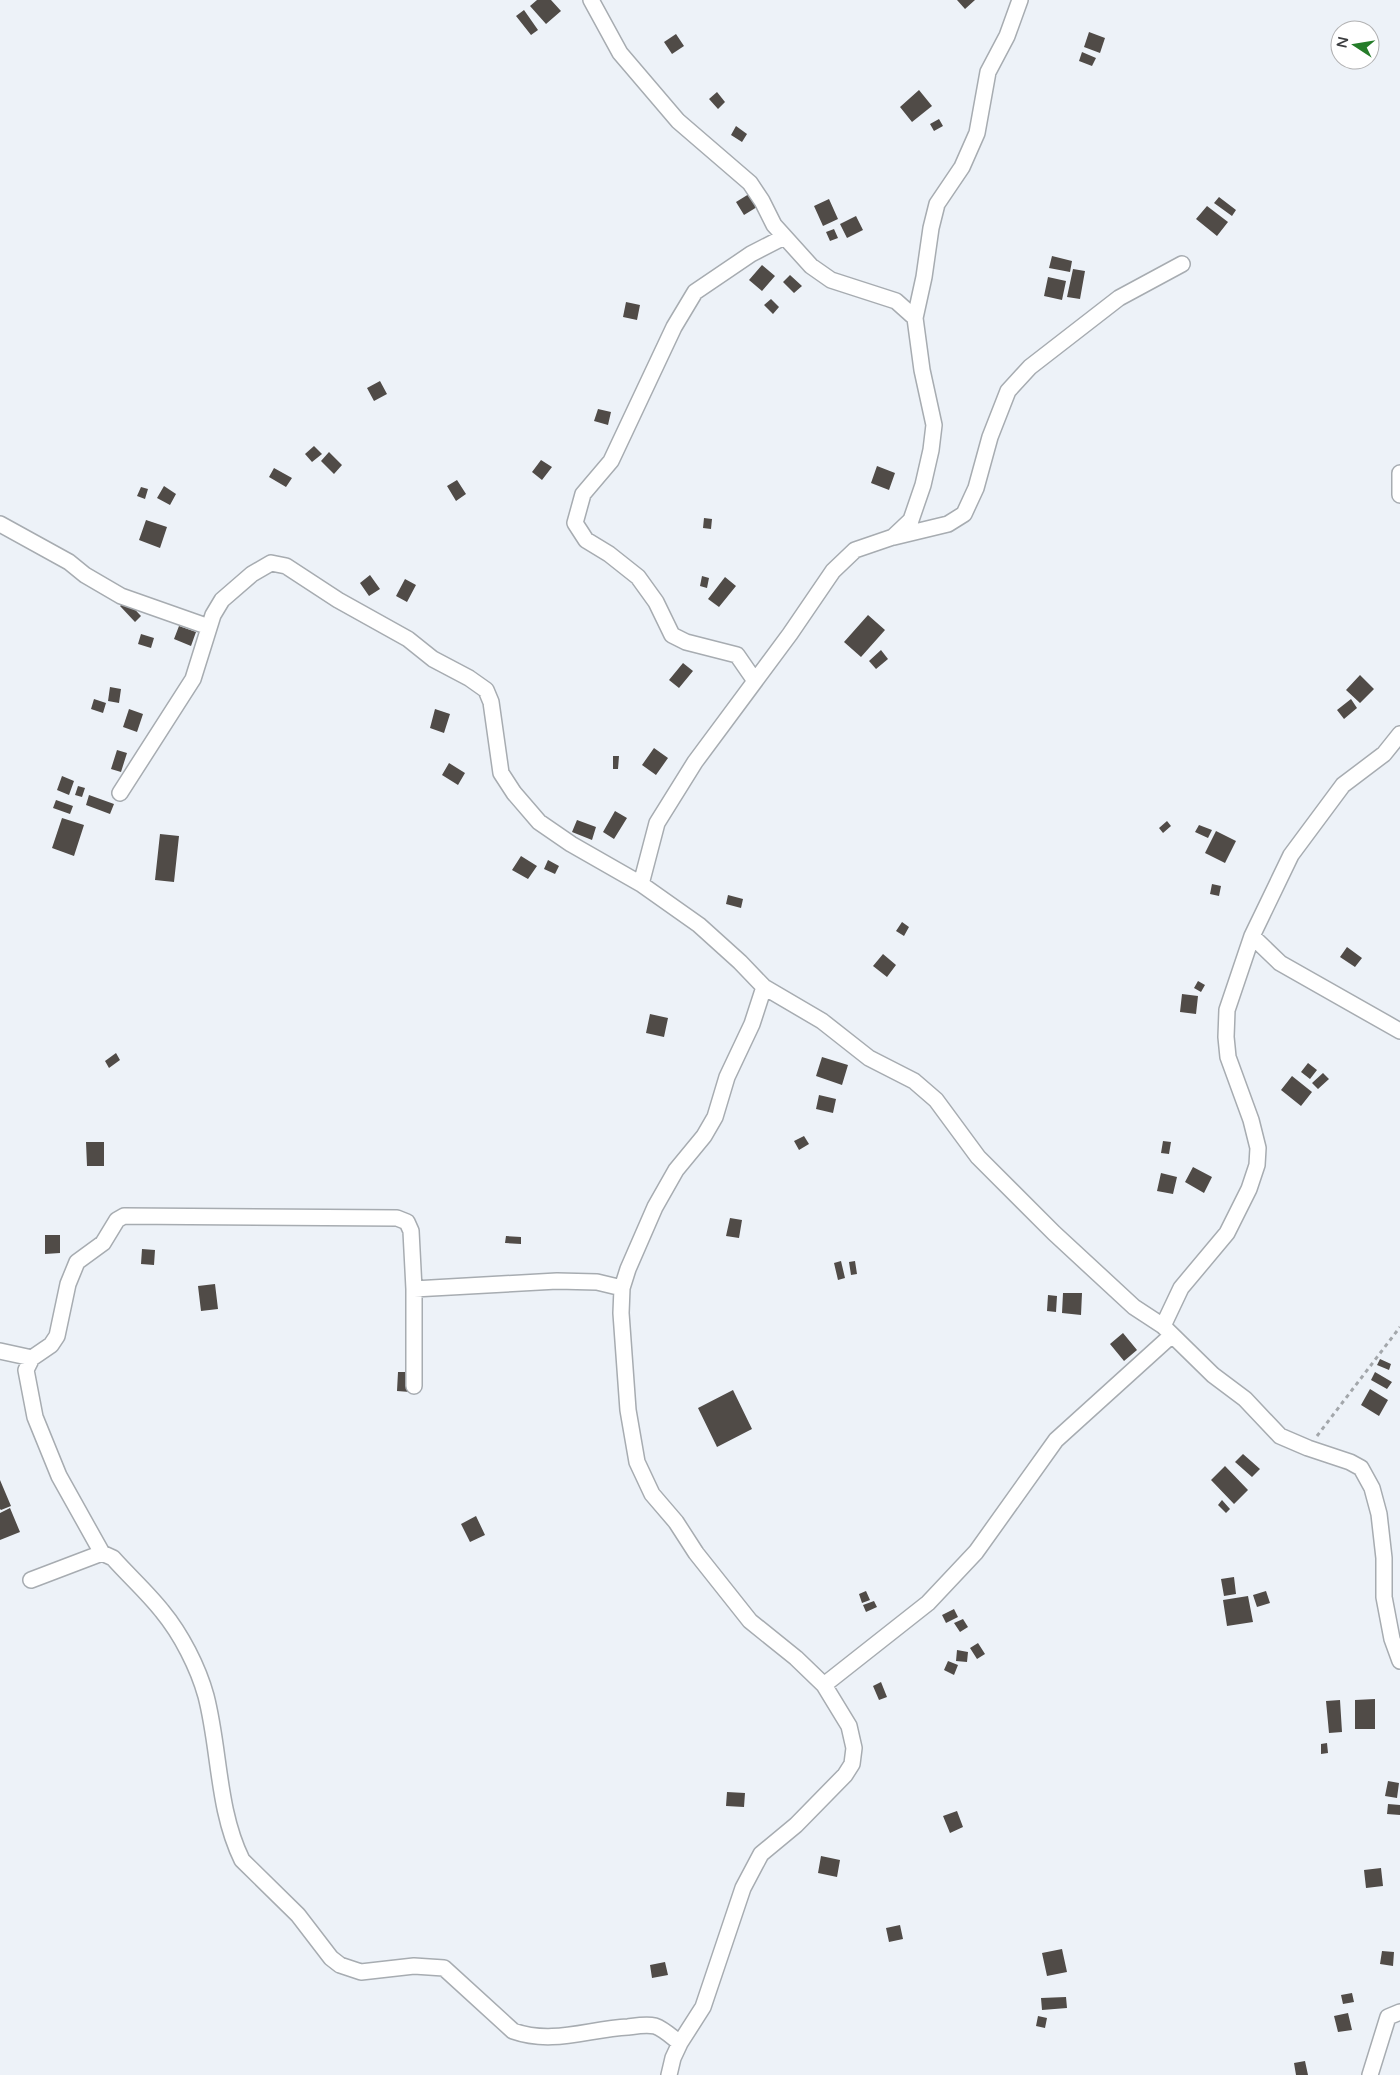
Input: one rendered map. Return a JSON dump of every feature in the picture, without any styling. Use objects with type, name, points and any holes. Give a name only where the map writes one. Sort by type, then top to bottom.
[{"type":"street","points":[[591,0],[620,53],[678,121],[750,182],[774,225],[811,266],[831,280],[896,301],[915,318]]},
{"type":"street","points":[[893,538],[911,520],[923,485],[934,425],[922,370],[915,318],[916,304],[924,277],[931,228],[937,204],[962,167],[978,133],[988,72],[1006,36],[1020,0]]},
{"type":"street","points":[[755,681],[737,655],[686,642],[672,635],[656,602],[638,577],[609,554],[586,540],[575,522],[583,494],[611,460],[674,327],[695,292],[752,254],[784,237]]},
{"type":"street","points":[[641,884],[657,823],[695,762],[833,571],[855,550],[948,524],[964,514],[976,488],[990,437],[1008,391],[1030,367],[1119,298],[1182,264]]},
{"type":"street","points":[[1400,473],[1400,495]]},
{"type":"street","points":[[0,524],[69,562],[85,575],[121,596],[209,627]]},
{"type":"street","points":[[120,793],[193,679],[209,627],[222,600],[252,574],[271,563],[286,566],[338,600],[408,639],[433,659],[470,678],[486,690],[491,702],[501,773],[539,822],[571,844],[641,884],[699,925],[740,962],[764,987],[792,1005],[822,1020],[869,1058],[914,1081],[936,1100],[978,1156],[1054,1233],[1134,1307],[1167,1331],[1213,1375],[1245,1400],[1280,1436],[1350,1462],[1361,1468],[1372,1488],[1379,1514],[1383,1549],[1384,1596],[1392,1640],[1400,1661]]},
{"type":"street","points":[[824,1685],[928,1603],[976,1552],[1056,1440],[1167,1331],[1181,1288],[1226,1233],[1249,1189],[1257,1165],[1258,1148],[1251,1120],[1228,1057],[1226,1037],[1227,1010],[1252,936],[1296,847],[1343,785],[1384,754],[1400,734]]},
{"type":"street","points":[[1252,936],[1280,964],[1400,1031]]},
{"type":"street","points":[[669,2075],[673,2058],[680,2044],[703,2007],[743,1888],[760,1854],[796,1825],[845,1775],[852,1764],[854,1748],[848,1726],[824,1685],[796,1658],[750,1621],[696,1553],[676,1522],[652,1494],[637,1462],[628,1410],[621,1314],[622,1288],[628,1269],[656,1207],[676,1170],[704,1136],[715,1117],[728,1078],[752,1024],[764,987]]},
{"type":"street","points":[[414,1386],[414,1289],[411,1231],[406,1222],[397,1218],[124,1216],[117,1220],[103,1243],[77,1262],[68,1284],[57,1336],[51,1346],[32,1358],[26,1370],[36,1416],[59,1476],[102,1553],[112,1558],[162,1611],[177,1631],[195,1669],[206,1695],[227,1819],[242,1860],[298,1915],[331,1958],[340,1965],[361,1972],[414,1966],[444,1968],[513,2032],[528,2036],[538,2038],[620,2027],[648,2026],[661,2029],[680,2044]]},
{"type":"street","points":[[414,1289],[557,1281],[596,1282],[622,1288]]},
{"type":"street","points":[[0,1351],[32,1358]]},
{"type":"street","points":[[31,1580],[102,1553]]},
{"type":"street","points":[[1370,2075],[1388,2018],[1400,2012]]},
{"type":"path","points":[[1308,1448],[1400,1327]]},
{"type":"building","points":[[537,0],[551,0],[561,11],[546,24],[530,6]]},
{"type":"building","points":[[957,0],[975,0],[965,9]]},
{"type":"building","points":[[524,10],[538,30],[531,35],[516,16]]},
{"type":"building","points":[[1089,32],[1105,38],[1100,53],[1084,47]]},
{"type":"building","points":[[676,34],[684,46],[672,54],[664,42]]},
{"type":"building","points":[[1082,52],[1096,58],[1092,66],[1079,61]]},
{"type":"building","points":[[919,90],[932,106],[912,122],[900,107]]},
{"type":"building","points":[[717,92],[725,102],[718,109],[709,99]]},
{"type":"building","points":[[939,119],[943,126],[934,131],[930,124]]},
{"type":"building","points":[[736,126],[747,134],[742,142],[731,135]]},
{"type":"building","points":[[749,194],[757,207],[744,215],[736,202]]},
{"type":"building","points":[[1219,197],[1236,210],[1232,216],[1214,203]]},
{"type":"building","points":[[829,199],[838,219],[823,226],[814,206]]},
{"type":"building","points":[[1207,206],[1228,222],[1217,236],[1196,219]]},
{"type":"building","points":[[856,216],[863,230],[847,238],[840,224]]},
{"type":"building","points":[[834,229],[838,238],[830,241],[826,232]]},
{"type":"building","points":[[1052,256],[1072,261],[1070,272],[1049,268]]},
{"type":"building","points":[[762,265],[775,276],[762,291],[749,280]]},
{"type":"building","points":[[1073,269],[1085,271],[1080,299],[1067,297]]},
{"type":"building","points":[[790,275],[802,286],[794,293],[783,282]]},
{"type":"building","points":[[1048,277],[1066,281],[1062,300],[1044,296]]},
{"type":"building","points":[[771,299],[779,307],[773,314],[764,305]]},
{"type":"building","points":[[626,302],[640,305],[637,320],[623,317]]},
{"type":"building","points":[[380,381],[387,394],[374,401],[367,388]]},
{"type":"building","points":[[598,409],[611,412],[608,425],[594,421]]},
{"type":"building","points":[[314,446],[322,454],[312,462],[305,454]]},
{"type":"building","points":[[329,452],[342,465],[334,474],[321,461]]},
{"type":"building","points":[[541,460],[552,467],[542,480],[532,472]]},
{"type":"building","points":[[877,466],[895,473],[889,490],[871,483]]},
{"type":"building","points":[[274,468],[292,478],[286,487],[269,477]]},
{"type":"building","points":[[457,480],[466,494],[456,501],[447,486]]},
{"type":"building","points":[[164,486],[176,494],[170,505],[157,498]]},
{"type":"building","points":[[141,487],[148,489],[145,499],[137,496]]},
{"type":"building","points":[[704,518],[712,519],[711,529],[703,528]]},
{"type":"building","points":[[146,520],[167,527],[160,548],[139,540]]},
{"type":"building","points":[[370,575],[380,589],[369,596],[360,583]]},
{"type":"building","points":[[702,576],[709,578],[707,588],[700,586]]},
{"type":"building","points":[[725,577],[736,586],[719,607],[708,599]]},
{"type":"building","points":[[405,579],[416,585],[407,602],[396,596]]},
{"type":"building","points":[[126,600],[141,616],[135,622],[120,606]]},
{"type":"building","points":[[868,615],[885,630],[861,657],[844,642]]},
{"type":"building","points":[[179,626],[196,632],[191,646],[174,639]]},
{"type":"building","points":[[141,634],[154,638],[151,648],[138,644]]},
{"type":"building","points":[[881,650],[888,659],[876,669],[869,661]]},
{"type":"building","points":[[683,663],[693,671],[679,688],[669,680]]},
{"type":"building","points":[[1360,675],[1374,689],[1360,703],[1346,690]]},
{"type":"building","points":[[110,687],[121,689],[119,703],[108,701]]},
{"type":"building","points":[[94,699],[106,703],[103,713],[91,709]]},
{"type":"building","points":[[1351,699],[1357,708],[1344,719],[1337,710]]},
{"type":"building","points":[[129,709],[143,714],[137,732],[123,727]]},
{"type":"building","points":[[435,709],[450,714],[444,733],[430,728]]},
{"type":"building","points":[[654,748],[668,758],[656,775],[642,765]]},
{"type":"building","points":[[117,750],[127,753],[121,772],[111,769]]},
{"type":"building","points":[[613,756],[619,756],[618,769],[613,769]]},
{"type":"building","points":[[449,763],[465,773],[458,785],[442,775]]},
{"type":"building","points":[[62,776],[74,781],[69,795],[57,790]]},
{"type":"building","points":[[78,786],[85,788],[82,797],[75,795]]},
{"type":"building","points":[[89,795],[114,804],[110,814],[86,805]]},
{"type":"building","points":[[56,800],[73,806],[70,814],[53,808]]},
{"type":"building","points":[[615,811],[627,818],[614,839],[603,832]]},
{"type":"building","points":[[62,818],[84,825],[74,856],[52,848]]},
{"type":"building","points":[[577,820],[596,827],[592,840],[572,832]]},
{"type":"building","points":[[1167,821],[1171,826],[1163,833],[1159,828]]},
{"type":"building","points":[[1199,825],[1212,830],[1208,838],[1195,832]]},
{"type":"building","points":[[1216,831],[1236,841],[1225,863],[1205,853]]},
{"type":"building","points":[[160,834],[179,836],[174,882],[155,880]]},
{"type":"building","points":[[521,856],[537,866],[528,879],[512,870]]},
{"type":"building","points":[[548,860],[559,866],[555,874],[544,869]]},
{"type":"building","points":[[1212,884],[1221,886],[1219,896],[1210,894]]},
{"type":"building","points":[[728,895],[743,899],[741,908],[726,904]]},
{"type":"building","points":[[902,922],[909,927],[904,936],[896,931]]},
{"type":"building","points":[[1347,947],[1362,958],[1355,967],[1340,957]]},
{"type":"building","points":[[883,954],[896,965],[887,977],[873,966]]},
{"type":"building","points":[[1198,981],[1205,985],[1201,992],[1194,988]]},
{"type":"building","points":[[1182,994],[1198,996],[1196,1014],[1180,1012]]},
{"type":"building","points":[[650,1014],[668,1018],[664,1037],[646,1033]]},
{"type":"building","points":[[116,1053],[120,1060],[109,1068],[105,1061]]},
{"type":"building","points":[[822,1057],[848,1065],[842,1085],[816,1076]]},
{"type":"building","points":[[1308,1063],[1317,1070],[1310,1079],[1301,1072]]},
{"type":"building","points":[[1323,1073],[1329,1079],[1318,1089],[1312,1083]]},
{"type":"building","points":[[1292,1076],[1312,1092],[1301,1106],[1281,1090]]},
{"type":"building","points":[[819,1095],[836,1099],[833,1113],[816,1109]]},
{"type":"building","points":[[804,1136],[809,1144],[799,1150],[794,1141]]},
{"type":"building","points":[[1163,1141],[1171,1142],[1169,1154],[1161,1153]]},
{"type":"building","points":[[86,1142],[104,1142],[104,1166],[87,1166]]},
{"type":"building","points":[[1193,1167],[1212,1177],[1204,1193],[1185,1182]]},
{"type":"building","points":[[1161,1173],[1177,1177],[1173,1194],[1157,1191]]},
{"type":"building","points":[[730,1218],[742,1220],[739,1238],[726,1236]]},
{"type":"building","points":[[45,1235],[60,1235],[60,1253],[45,1254]]},
{"type":"building","points":[[506,1236],[521,1237],[521,1244],[505,1243]]},
{"type":"building","points":[[142,1249],[155,1250],[154,1265],[141,1264]]},
{"type":"building","points":[[841,1261],[845,1278],[838,1280],[834,1263]]},
{"type":"building","points":[[855,1261],[857,1274],[851,1275],[849,1262]]},
{"type":"building","points":[[215,1284],[218,1309],[201,1311],[198,1286]]},
{"type":"building","points":[[1063,1293],[1082,1293],[1081,1315],[1062,1313]]},
{"type":"building","points":[[1048,1295],[1057,1296],[1056,1312],[1047,1311]]},
{"type":"building","points":[[1123,1333],[1137,1350],[1124,1361],[1110,1344]]},
{"type":"building","points":[[1380,1359],[1391,1364],[1389,1370],[1377,1365]]},
{"type":"building","points":[[398,1372],[411,1372],[410,1392],[397,1391]]},
{"type":"building","points":[[1375,1372],[1392,1382],[1387,1389],[1371,1380]]},
{"type":"building","points":[[1370,1389],[1388,1400],[1379,1416],[1361,1405]]},
{"type":"building","points":[[733,1390],[752,1429],[717,1447],[698,1408]]},
{"type":"building","points":[[1243,1454],[1260,1469],[1252,1477],[1235,1462]]},
{"type":"building","points":[[1225,1466],[1248,1490],[1234,1504],[1211,1480]]},
{"type":"building","points":[[0,1480],[11,1506],[1,1510],[0,1509]]},
{"type":"building","points":[[1222,1500],[1230,1509],[1226,1513],[1218,1505]]},
{"type":"building","points":[[10,1508],[20,1532],[0,1540],[0,1513]]},
{"type":"building","points":[[476,1516],[485,1535],[470,1542],[461,1524]]},
{"type":"building","points":[[1234,1577],[1236,1594],[1224,1596],[1221,1579]]},
{"type":"building","points":[[866,1591],[870,1600],[862,1603],[859,1594]]},
{"type":"building","points":[[1266,1591],[1270,1603],[1257,1607],[1253,1595]]},
{"type":"building","points":[[1248,1596],[1253,1622],[1227,1626],[1223,1600]]},
{"type":"building","points":[[874,1601],[877,1607],[866,1612],[863,1605]]},
{"type":"building","points":[[954,1609],[958,1617],[946,1623],[942,1615]]},
{"type":"building","points":[[963,1619],[968,1627],[960,1632],[954,1623]]},
{"type":"building","points":[[978,1643],[985,1654],[977,1659],[970,1648]]},
{"type":"building","points":[[957,1650],[968,1652],[967,1662],[956,1661]]},
{"type":"building","points":[[948,1661],[958,1665],[954,1675],[944,1670]]},
{"type":"building","points":[[881,1682],[887,1697],[879,1700],[873,1686]]},
{"type":"building","points":[[1375,1699],[1375,1729],[1355,1729],[1355,1700]]},
{"type":"building","points":[[1340,1700],[1342,1732],[1329,1733],[1326,1701]]},
{"type":"building","points":[[1327,1743],[1328,1753],[1321,1754],[1321,1744]]},
{"type":"building","points":[[1388,1781],[1399,1783],[1397,1798],[1385,1796]]},
{"type":"building","points":[[727,1792],[745,1793],[744,1807],[726,1806]]},
{"type":"building","points":[[1388,1804],[1400,1805],[1400,1815],[1387,1814]]},
{"type":"building","points":[[957,1811],[963,1827],[950,1833],[943,1816]]},
{"type":"building","points":[[821,1856],[840,1860],[837,1877],[818,1873]]},
{"type":"building","points":[[1381,1868],[1383,1886],[1366,1888],[1364,1870]]},
{"type":"building","points":[[900,1925],[903,1939],[889,1942],[886,1928]]},
{"type":"building","points":[[1062,1949],[1067,1972],[1047,1976],[1042,1953]]},
{"type":"building","points":[[1382,1951],[1394,1952],[1393,1966],[1380,1964]]},
{"type":"building","points":[[665,1962],[668,1975],[652,1978],[650,1965]]},
{"type":"building","points":[[1352,1993],[1354,2002],[1343,2004],[1341,1995]]},
{"type":"building","points":[[1066,1997],[1067,2008],[1042,2010],[1041,1998]]},
{"type":"building","points":[[1348,2013],[1352,2030],[1338,2032],[1334,2016]]},
{"type":"building","points":[[1038,2016],[1047,2018],[1045,2028],[1036,2026]]},
{"type":"building","points":[[1305,2061],[1308,2075],[1296,2075],[1294,2063]]}]
